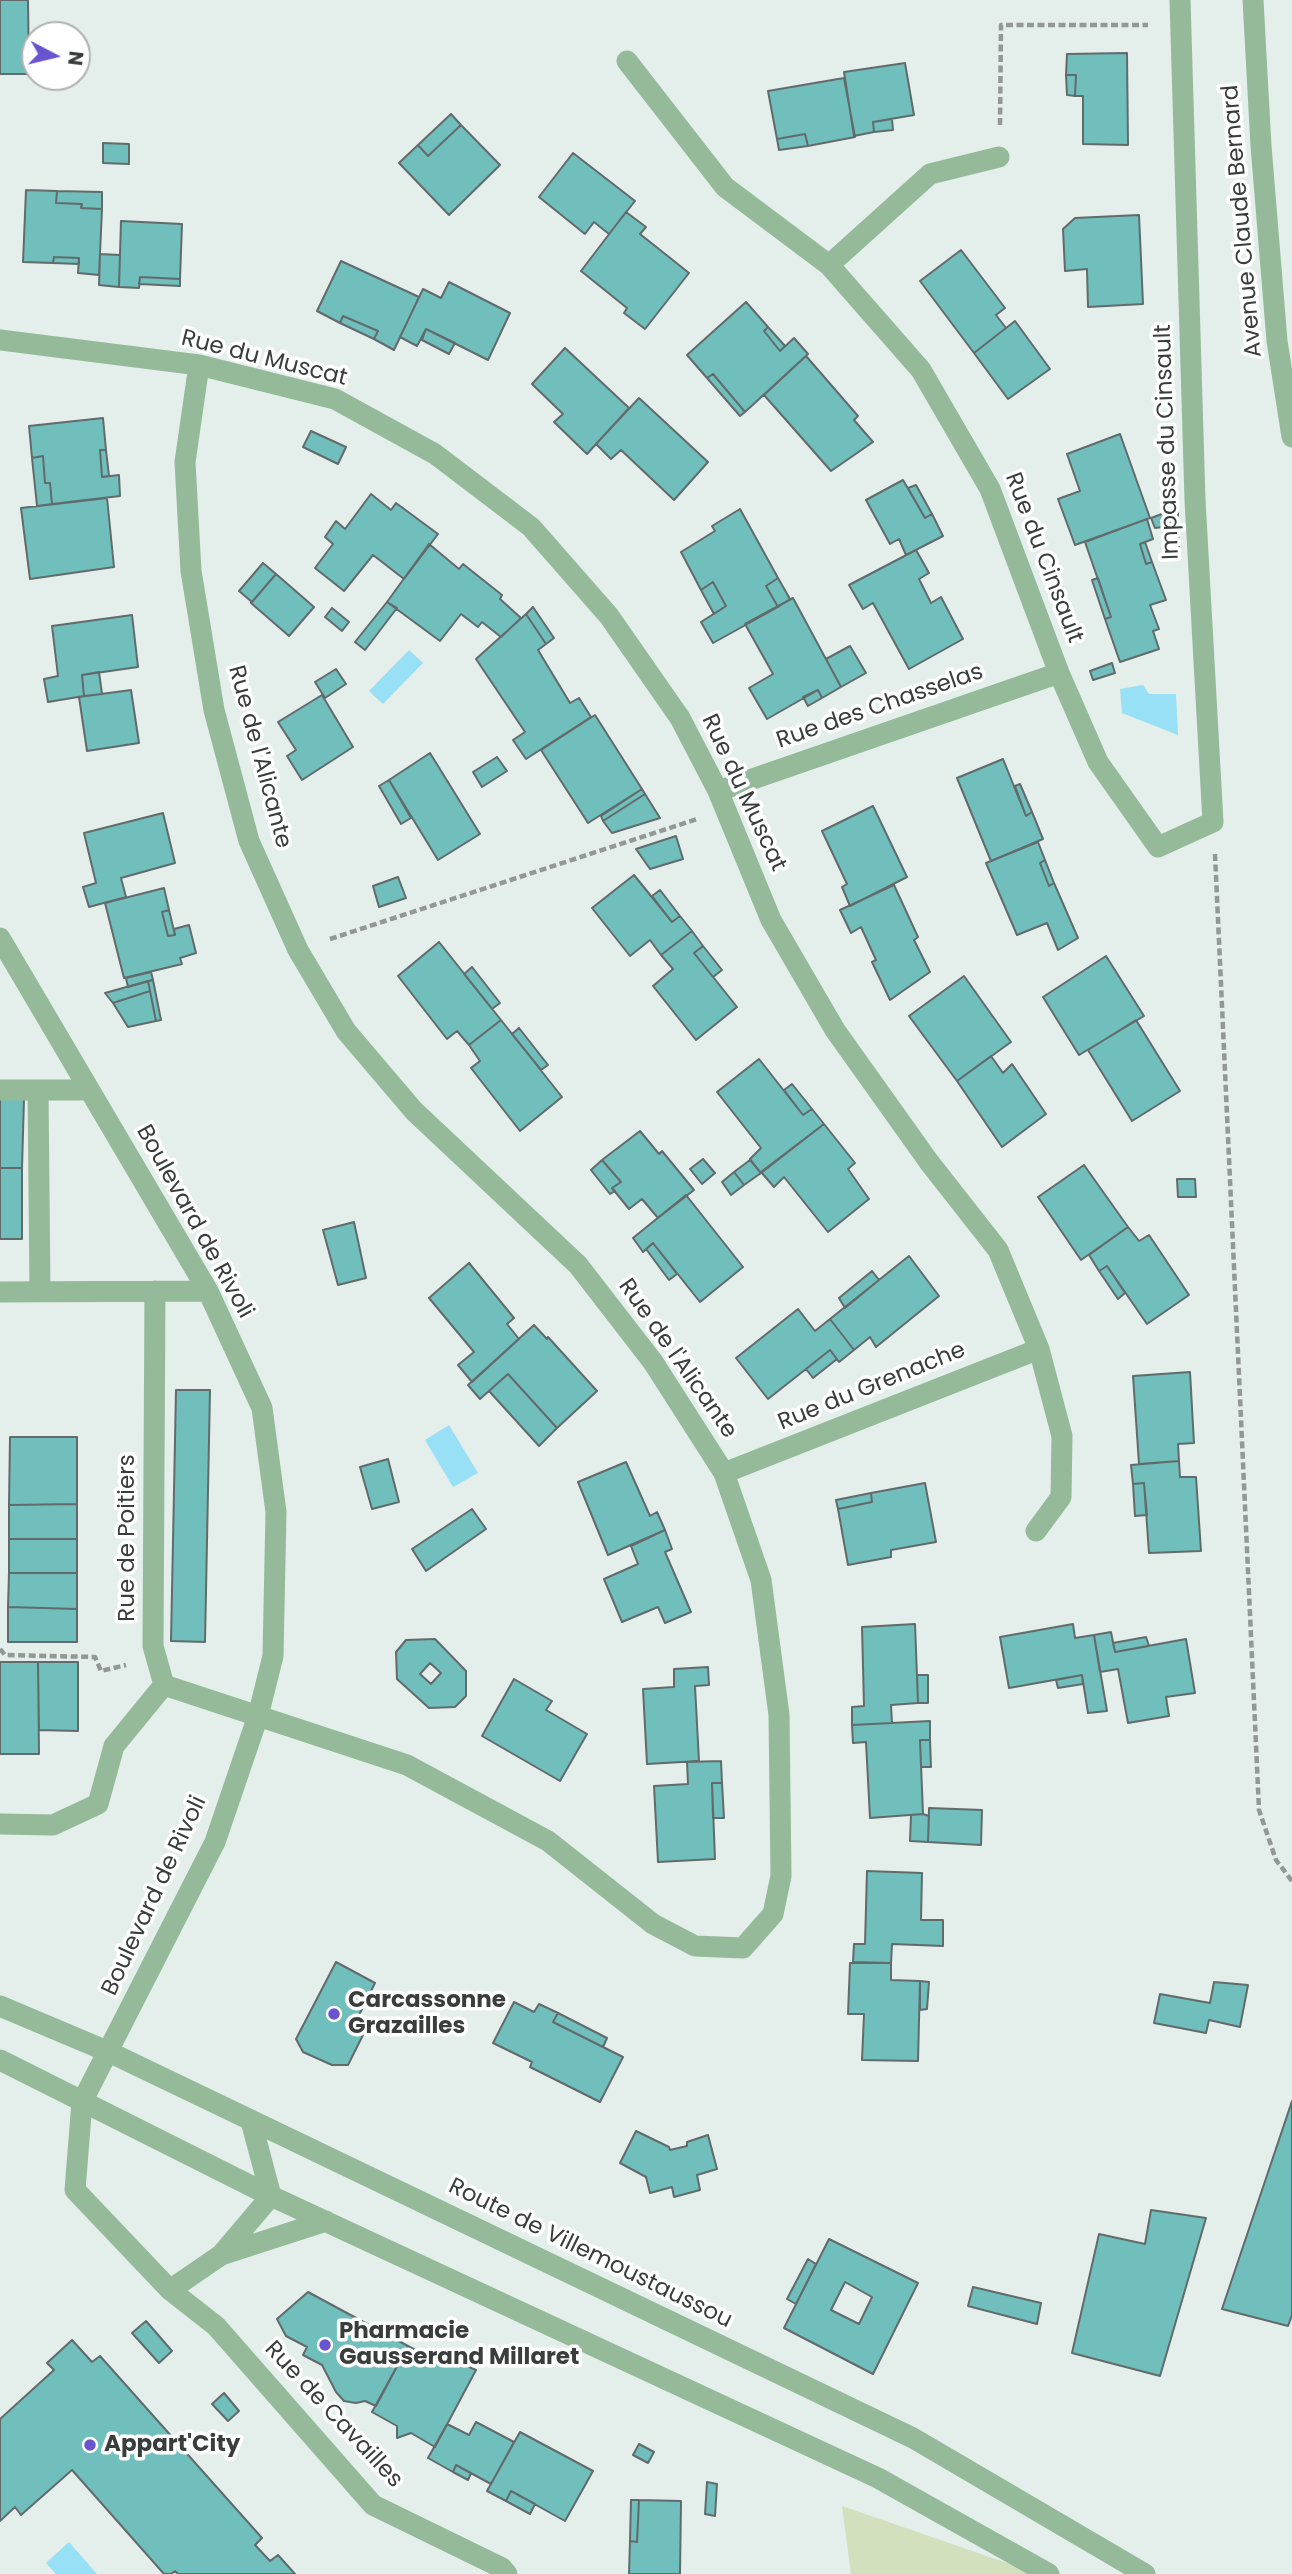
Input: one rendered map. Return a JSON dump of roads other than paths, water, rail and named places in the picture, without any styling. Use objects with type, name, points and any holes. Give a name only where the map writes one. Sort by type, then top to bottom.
[{"type":"street","name":"Impasse du Cinsault","points":[[1158,847],[1213,822],[1195,500],[1180,0]]},
{"type":"street","name":"Avenue Claude Bernard","points":[[1253,0],[1261,146],[1277,341],[1292,437]]},
{"type":"street","name":"Rue du Cinsault","points":[[627,61],[725,187],[829,265],[921,370],[990,489],[1059,673],[1098,762],[1158,847]]},
{"type":"street","points":[[829,265],[930,174],[999,157]]},
{"type":"street","name":"Rue du Muscat","points":[[0,340],[199,365],[334,399],[435,454],[531,527],[609,616],[680,718],[722,800],[771,920],[835,1030],[929,1162],[998,1250],[1039,1349],[1062,1436],[1061,1497],[1036,1531]]},
{"type":"street","name":"Rue de l'Alicante","points":[[199,365],[185,462],[191,572],[214,710],[249,841],[298,950],[346,1031],[414,1111],[578,1265],[653,1362],[724,1473],[761,1580],[779,1715],[781,1876],[773,1914],[743,1948],[695,1946],[653,1924],[548,1841],[407,1765],[257,1716]]},
{"type":"street","name":"Rue des Chasselas","points":[[722,800],[1059,673]]},
{"type":"street","name":"Boulevard de Rivoli","points":[[0,938],[208,1291],[262,1408],[276,1512],[273,1656],[257,1716],[215,1842],[82,2102]]},
{"type":"street","points":[[0,1090],[89,1090]]},
{"type":"street","points":[[38,1090],[40,1292]]},
{"type":"street","name":"Rue de Poitiers","points":[[155,1291],[153,1646],[164,1685]]},
{"type":"street","points":[[0,1292],[208,1291]]},
{"type":"street","name":"Rue du Grenache","points":[[724,1473],[1039,1349]]},
{"type":"street","points":[[0,1824],[53,1825],[98,1804],[114,1746],[164,1685],[257,1716]]},
{"type":"street","name":"Route de Villemoustaussou","points":[[0,2006],[109,2053],[913,2438],[1145,2574]]},
{"type":"street","points":[[0,2060],[271,2196],[878,2478],[1049,2574]]},
{"type":"street","name":"Rue de Cavailles","points":[[82,2102],[75,2190],[170,2290],[216,2326],[373,2505],[502,2568],[507,2574]]},
{"type":"street","points":[[251,2121],[271,2196]]},
{"type":"street","points":[[170,2290],[221,2255],[271,2196]]},
{"type":"street","points":[[221,2255],[326,2221]]},
{"type":"water","points":[[409,650],[423,663],[383,704],[369,691]]},
{"type":"water","points":[[1143,685],[1149,694],[1176,694],[1178,735],[1122,713],[1120,689]]},
{"type":"water","points":[[449,1425],[478,1473],[453,1487],[425,1440]]},
{"type":"water","points":[[69,2542],[97,2574],[56,2574],[46,2563]]},
{"type":"place","name":"Carcassonne Grazailles","points":[[334,2014]]},
{"type":"place","name":"Pharmacie Gausserand Millaret","points":[[325,2345]]},
{"type":"place","name":"Appart'City","points":[[90,2445]]}]
